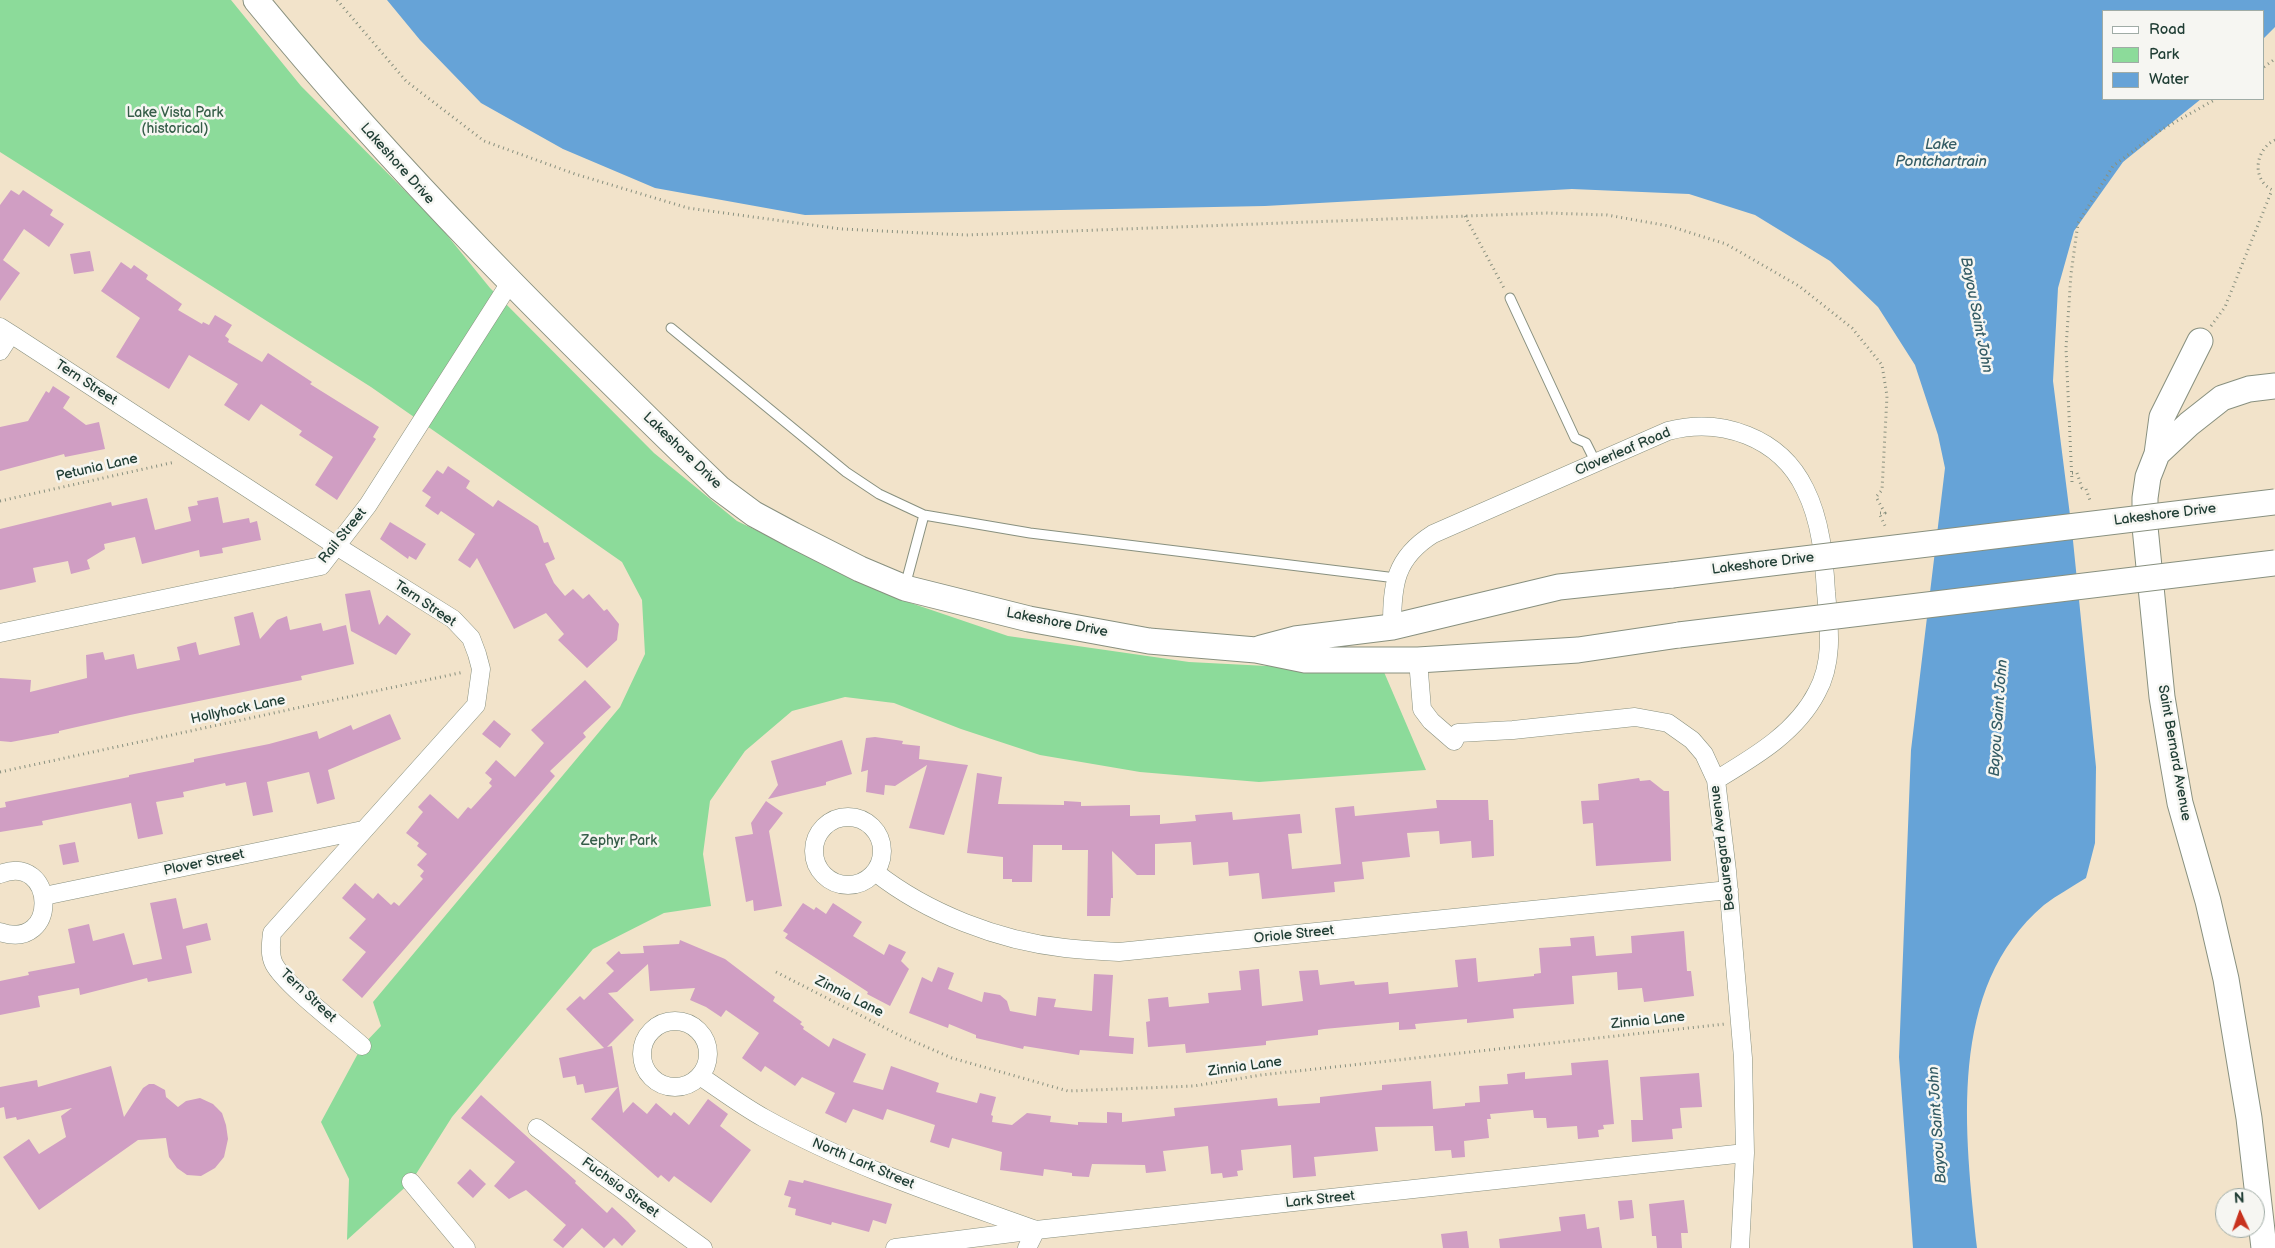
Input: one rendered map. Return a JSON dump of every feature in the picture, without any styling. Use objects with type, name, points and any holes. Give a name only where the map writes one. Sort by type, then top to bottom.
[{"type":"street","name":"Lakeshore Drive","points":[[256,0],[317,74],[445,216],[719,488],[754,514],[793,535],[860,569],[905,588],[1029,619],[1149,641],[1256,650],[1305,660],[1418,660],[1578,650],[1679,635],[2275,563]]},
{"type":"street","name":"Rail Street","points":[[0,633],[321,566],[338,548],[368,505],[511,281]]},
{"type":"street","name":"Tern Street","points":[[0,351],[5,331],[200,456],[338,548],[453,619],[471,638],[480,669],[476,705],[272,933],[270,949],[274,964],[286,979],[362,1046]]},
{"type":"street","points":[[2157,454],[2162,417],[2200,341]]},
{"type":"street","name":"Saint Bernard Avenue","points":[[2264,1248],[2267,1203],[2249,1118],[2226,979],[2208,901],[2180,803],[2162,697],[2145,527],[2145,498],[2148,477],[2157,454],[2222,398],[2249,389],[2275,386]]},
{"type":"street","name":"Cloverleaf Road","points":[[1392,626],[1392,601],[1396,578],[1408,554],[1433,534],[1668,431],[1705,426],[1734,430],[1762,442],[1789,465],[1801,480],[1820,534],[1830,635],[1826,671],[1818,690],[1803,715],[1762,752],[1716,780]]},
{"type":"street","name":"Lakeshore Drive","points":[[1256,650],[1295,639],[1392,626],[1559,587],[2275,502]]},
{"type":"street","name":"Beauregard Avenue","points":[[1418,660],[1422,709],[1431,721],[1454,741],[1458,733],[1513,730],[1617,718],[1655,719],[1679,730],[1692,740],[1704,754],[1716,780],[1729,890],[1744,1067],[1745,1153],[1740,1248]]},
{"type":"street","name":"Plover Street","points":[[44,896],[363,830]]},
{"type":"street","points":[[0,874],[14,871],[30,876],[39,884],[44,896],[45,905],[42,916],[31,929],[15,934],[0,932]]},
{"type":"street","name":"Oriole Street","points":[[875,872],[897,889],[914,898],[983,928],[1020,940],[1064,948],[1119,952],[1729,890]]},
{"type":"street","name":"North Lark Street","points":[[700,1076],[762,1117],[803,1138],[896,1180],[1036,1230]]},
{"type":"street","name":"Fuchsia Street","points":[[537,1128],[703,1248]]},
{"type":"street","name":"Lark Street","points":[[895,1248],[1036,1230],[1745,1153]]},
{"type":"street","points":[[411,1182],[466,1248]]},
{"type":"street","points":[[1027,1248],[1036,1230]]},
{"type":"lane","points":[[1510,298],[1575,438],[1586,443],[1596,463]]},
{"type":"lane","points":[[671,328],[846,472],[879,494],[924,515],[1030,533],[1396,578]]},
{"type":"lane","points":[[905,588],[924,515]]},
{"type":"path","points":[[337,0],[406,81],[484,141],[575,174],[688,208],[841,229],[966,235],[1546,213],[1607,215],[1669,226],[1726,244],[1799,286],[1852,328],[1882,365],[1887,396],[1882,490],[1876,497],[1885,513],[1879,513],[1888,533]]},
{"type":"path","points":[[2072,482],[2066,348],[2071,274],[2078,224],[2113,166],[2161,130],[2214,100]]},
{"type":"path","points":[[2200,341],[2225,307],[2273,191],[2261,180],[2257,166],[2260,153],[2268,143],[2275,140]]},
{"type":"path","points":[[1465,216],[1510,298]]},
{"type":"path","name":"Petunia Lane","points":[[0,501],[200,456]]},
{"type":"path","points":[[2072,473],[2077,473],[2082,488],[2086,489],[2093,508]]},
{"type":"path","name":"Hollyhock Lane","points":[[0,772],[480,669]]},
{"type":"path","name":"Zinnia Lane","points":[[776,972],[901,1036],[952,1058],[1068,1091],[1194,1086],[1261,1075],[1740,1022]]},
{"type":"green space","name":"Lake Vista Park (historical)","points":[[0,0],[231,0],[301,86],[438,224],[490,288],[654,453],[737,521],[899,599],[1008,636],[1189,662],[1384,672],[1426,770],[1259,782],[1140,772],[1040,755],[961,729],[894,703],[845,697],[792,711],[745,751],[710,801],[703,854],[711,906],[664,913],[593,949],[452,1117],[411,1182],[347,1240],[349,1179],[321,1122],[362,1046],[381,1026],[373,1002],[620,707],[645,654],[642,600],[622,562],[371,387],[0,152]]},
{"type":"water","name":"Lake Pontchartrain","points":[[387,0],[2275,0],[2275,27],[2265,37],[2265,10],[2102,10],[2102,100],[2200,100],[2123,162],[2074,231],[2058,288],[2053,381],[2072,531],[2096,767],[2095,843],[2086,878],[2044,905],[2012,939],[1990,978],[1977,1020],[1969,1065],[1967,1111],[1972,1204],[1977,1248],[1913,1248],[1899,1057],[1911,750],[1945,468],[1938,435],[1915,365],[1878,307],[1830,261],[1755,215],[1689,194],[1572,189],[1265,206],[805,215],[655,188],[563,149],[481,103],[420,40]]},
{"type":"building","points":[[11,190],[19,195],[23,190],[53,210],[50,215],[64,224],[49,247],[24,229],[3,260],[20,273],[0,301],[0,205]]},
{"type":"building","points":[[90,251],[94,271],[74,274],[70,254]]},
{"type":"building","points":[[121,262],[131,269],[134,265],[148,275],[146,279],[182,304],[178,310],[202,324],[203,322],[209,325],[215,315],[232,325],[225,336],[229,339],[228,342],[262,362],[268,353],[312,382],[310,384],[379,427],[373,437],[376,439],[337,500],[315,485],[333,457],[299,435],[302,431],[261,404],[249,421],[224,405],[238,384],[189,355],[169,389],[116,357],[140,318],[101,291]]},
{"type":"building","points":[[53,386],[70,397],[63,408],[86,425],[99,422],[105,449],[65,457],[64,454],[0,471],[0,427],[28,421],[46,391],[49,393]]},
{"type":"building","points":[[448,466],[470,481],[466,488],[493,507],[498,500],[538,526],[544,543],[548,542],[555,559],[545,564],[554,583],[565,596],[573,589],[583,599],[589,594],[604,611],[607,609],[619,624],[617,640],[587,668],[558,640],[564,634],[546,613],[514,629],[477,558],[470,568],[458,560],[475,534],[441,511],[438,515],[425,506],[431,497],[422,491],[437,470],[443,474]]},
{"type":"building","points":[[218,497],[223,523],[249,518],[250,523],[257,521],[261,540],[222,548],[223,553],[200,557],[199,550],[142,564],[135,537],[104,544],[105,549],[87,560],[90,569],[71,574],[68,561],[33,568],[36,582],[0,590],[0,529],[111,502],[112,506],[147,498],[155,530],[191,521],[188,507],[198,505],[197,501]]},
{"type":"building","points":[[390,522],[426,544],[416,560],[409,556],[408,559],[380,539]]},
{"type":"building","points":[[370,590],[379,625],[387,615],[411,634],[396,655],[351,631],[345,594]]},
{"type":"building","points":[[253,612],[260,639],[277,620],[287,616],[290,630],[321,623],[323,631],[346,625],[354,664],[301,676],[302,680],[130,715],[59,731],[59,733],[11,742],[0,741],[0,678],[31,680],[30,692],[87,678],[86,655],[103,652],[105,660],[134,654],[137,669],[180,660],[177,647],[196,642],[199,655],[240,645],[234,617]]},
{"type":"building","points":[[585,680],[611,707],[583,733],[586,737],[550,771],[555,776],[362,998],[342,980],[366,952],[349,938],[366,919],[342,898],[355,883],[373,899],[378,893],[391,905],[394,902],[399,906],[423,879],[420,876],[424,871],[417,865],[427,854],[417,846],[419,843],[406,833],[423,812],[418,807],[430,794],[458,819],[468,807],[471,809],[492,786],[489,783],[492,779],[485,773],[496,760],[515,777],[544,743],[531,730]]},
{"type":"building","points":[[390,714],[401,739],[328,770],[335,799],[317,804],[309,772],[267,782],[273,812],[253,816],[246,782],[226,786],[225,783],[183,792],[184,797],[156,802],[163,834],[138,839],[131,803],[42,821],[43,825],[0,832],[0,808],[6,807],[5,802],[129,777],[129,775],[194,762],[194,759],[269,744],[317,731],[319,739],[351,725],[353,730]]},
{"type":"building","points":[[494,720],[511,734],[500,748],[482,734]]},
{"type":"building","points":[[875,737],[903,741],[902,744],[920,746],[919,759],[968,765],[944,835],[909,828],[927,765],[895,786],[885,785],[884,795],[866,792],[868,770],[861,772],[866,738]]},
{"type":"building","points":[[842,740],[852,774],[826,782],[826,785],[768,799],[778,785],[771,761]]},
{"type":"building","points":[[977,773],[1002,777],[998,804],[1064,805],[1064,801],[1081,802],[1081,806],[1130,805],[1130,816],[1160,815],[1160,824],[1196,821],[1195,815],[1232,812],[1233,820],[1300,814],[1302,833],[1288,834],[1292,869],[1341,864],[1335,808],[1354,806],[1355,816],[1437,808],[1436,800],[1488,800],[1489,820],[1493,820],[1494,856],[1472,858],[1471,841],[1440,844],[1439,831],[1407,833],[1410,857],[1362,862],[1364,879],[1334,882],[1335,892],[1262,899],[1259,873],[1229,876],[1228,862],[1193,865],[1191,842],[1155,844],[1155,875],[1137,875],[1112,851],[1113,898],[1111,898],[1110,916],[1087,916],[1088,850],[1062,850],[1062,845],[1033,845],[1032,882],[1012,882],[1012,879],[1003,879],[1003,857],[967,853]]},
{"type":"building","points":[[1639,778],[1640,781],[1650,780],[1664,791],[1669,791],[1671,861],[1596,866],[1593,823],[1583,824],[1581,801],[1599,800],[1598,784]]},
{"type":"building","points":[[766,801],[783,813],[769,831],[782,906],[754,911],[753,900],[746,902],[735,837],[753,834],[751,823]]},
{"type":"building","points":[[75,842],[79,862],[63,865],[59,845]]},
{"type":"building","points":[[176,898],[183,929],[207,923],[211,940],[186,946],[192,973],[148,982],[147,978],[80,995],[79,988],[38,996],[40,1007],[0,1015],[0,981],[29,975],[28,972],[75,963],[68,929],[89,924],[93,941],[124,933],[133,965],[162,959],[150,903]]},
{"type":"building","points":[[803,903],[814,910],[816,907],[826,914],[833,903],[862,922],[853,936],[884,955],[889,944],[906,952],[901,961],[909,969],[890,1006],[867,994],[868,992],[785,938],[788,934],[783,931]]},
{"type":"building","points":[[1684,931],[1687,971],[1691,971],[1694,996],[1644,1002],[1642,988],[1618,990],[1617,972],[1572,976],[1574,1004],[1513,1009],[1514,1018],[1467,1023],[1467,1019],[1415,1024],[1416,1029],[1399,1030],[1399,1022],[1324,1029],[1318,1030],[1318,1035],[1266,1041],[1266,1045],[1186,1053],[1185,1044],[1148,1047],[1146,1022],[1150,1021],[1148,999],[1168,997],[1169,1007],[1209,1003],[1208,993],[1241,990],[1239,971],[1259,969],[1262,1006],[1303,1001],[1299,971],[1318,970],[1320,985],[1354,981],[1355,985],[1388,982],[1389,994],[1458,987],[1455,960],[1476,958],[1478,982],[1534,976],[1534,974],[1541,973],[1539,948],[1571,946],[1570,938],[1594,936],[1596,956],[1632,953],[1631,936]]},
{"type":"building","points":[[680,940],[725,959],[775,997],[773,1001],[802,1022],[800,1024],[804,1027],[803,1029],[829,1047],[833,1038],[866,1054],[853,1082],[883,1090],[891,1066],[939,1083],[936,1092],[977,1103],[980,1093],[996,1097],[991,1115],[993,1116],[992,1122],[1012,1125],[1027,1113],[1051,1116],[1050,1122],[1078,1125],[1078,1122],[1107,1123],[1107,1112],[1122,1113],[1122,1122],[1175,1116],[1174,1108],[1277,1098],[1278,1106],[1320,1103],[1320,1097],[1382,1090],[1382,1085],[1431,1081],[1433,1109],[1465,1106],[1465,1103],[1480,1102],[1479,1086],[1508,1084],[1507,1074],[1525,1072],[1525,1079],[1572,1075],[1571,1063],[1608,1060],[1614,1124],[1603,1125],[1604,1129],[1598,1130],[1599,1137],[1578,1139],[1577,1126],[1547,1128],[1546,1118],[1534,1118],[1533,1110],[1490,1114],[1491,1119],[1487,1119],[1489,1138],[1464,1141],[1465,1157],[1452,1158],[1451,1150],[1435,1151],[1433,1126],[1375,1127],[1378,1151],[1314,1157],[1316,1176],[1293,1178],[1291,1145],[1241,1150],[1243,1170],[1237,1171],[1238,1176],[1223,1178],[1222,1173],[1211,1174],[1208,1146],[1163,1151],[1166,1171],[1146,1173],[1145,1165],[1092,1164],[1089,1177],[1072,1176],[1072,1173],[1044,1169],[1043,1176],[1000,1170],[1002,1152],[952,1138],[949,1148],[930,1142],[935,1125],[887,1109],[883,1120],[853,1109],[846,1123],[825,1113],[835,1093],[802,1077],[795,1086],[765,1066],[761,1072],[742,1058],[759,1033],[726,1010],[721,1017],[706,1007],[690,1000],[695,988],[650,991],[648,964],[617,992],[608,993],[634,1020],[607,1047],[612,1046],[623,1113],[633,1102],[647,1114],[656,1103],[671,1116],[674,1112],[689,1125],[708,1099],[728,1114],[720,1126],[751,1150],[711,1203],[674,1176],[669,1182],[661,1175],[658,1178],[591,1119],[618,1087],[585,1093],[583,1084],[577,1085],[575,1076],[563,1078],[559,1058],[604,1048],[566,1009],[580,996],[584,1000],[614,971],[606,963],[619,951],[621,954],[644,953],[643,946],[679,944]]},
{"type":"building","points":[[938,967],[954,973],[948,989],[982,1002],[984,992],[1000,995],[1007,1001],[1010,1011],[1036,1016],[1038,997],[1056,999],[1054,1007],[1092,1011],[1094,974],[1113,975],[1109,1036],[1134,1038],[1133,1054],[1080,1050],[1079,1055],[1024,1046],[1023,1049],[976,1038],[976,1035],[949,1024],[948,1028],[909,1013],[922,977],[932,982]]},
{"type":"building","points":[[111,1066],[124,1117],[143,1088],[149,1084],[154,1084],[165,1090],[166,1097],[178,1107],[186,1101],[200,1098],[213,1104],[222,1113],[226,1125],[228,1139],[224,1157],[215,1168],[201,1176],[187,1175],[177,1168],[169,1157],[166,1138],[138,1140],[39,1210],[3,1157],[29,1139],[39,1154],[66,1137],[61,1116],[72,1108],[17,1120],[16,1117],[6,1119],[4,1107],[0,1108],[0,1087],[37,1080],[38,1087]]},
{"type":"building","points":[[1699,1073],[1702,1107],[1680,1108],[1682,1128],[1672,1129],[1673,1139],[1632,1142],[1631,1120],[1643,1120],[1640,1077]]},
{"type":"building","points":[[481,1095],[576,1181],[575,1183],[607,1213],[612,1207],[628,1222],[636,1231],[622,1246],[614,1238],[604,1248],[582,1228],[563,1248],[553,1240],[566,1225],[526,1190],[509,1199],[494,1186],[515,1162],[461,1118]]},
{"type":"building","points":[[470,1169],[486,1184],[473,1198],[457,1183]]},
{"type":"building","points":[[789,1180],[803,1183],[804,1180],[892,1204],[886,1224],[873,1220],[869,1232],[832,1222],[831,1225],[795,1215],[796,1209],[788,1207],[791,1197],[784,1195]]},
{"type":"building","points":[[1632,1200],[1634,1218],[1620,1220],[1618,1201]]},
{"type":"building","points":[[1684,1200],[1688,1233],[1681,1233],[1682,1248],[1657,1248],[1656,1236],[1652,1236],[1649,1204]]},
{"type":"building","points":[[1585,1214],[1587,1229],[1599,1227],[1602,1248],[1500,1248],[1499,1239],[1561,1231],[1559,1217]]},
{"type":"building","points":[[1467,1231],[1469,1248],[1443,1248],[1441,1234]]},
{"type":"water label","name":"Bayou Saint John","points":[[1976,315]]},
{"type":"water label","name":"Bayou Saint John","points":[[1999,718]]},
{"type":"water label","name":"Bayou Saint John","points":[[1938,1125]]},
{"type":"park label","name":"Zephyr Park","points":[[619,841]]}]
